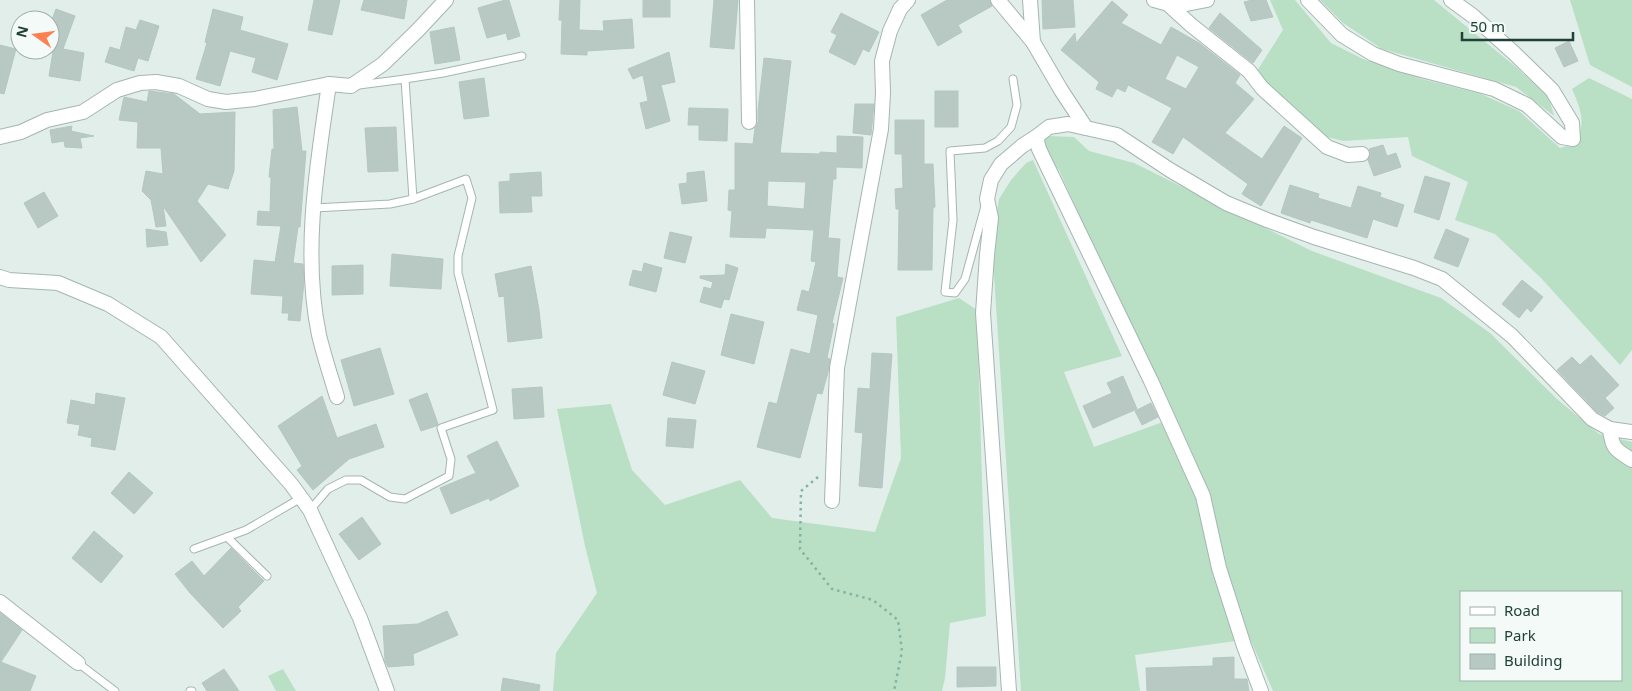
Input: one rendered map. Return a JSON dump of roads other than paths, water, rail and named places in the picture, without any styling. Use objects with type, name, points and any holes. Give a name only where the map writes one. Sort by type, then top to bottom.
[{"type":"street","points":[[0,137],[21,132],[48,120],[83,112],[117,90],[140,83],[156,82],[179,86],[208,98],[226,102],[255,99],[329,84],[351,86],[383,64],[446,0]]},
{"type":"street","points":[[747,0],[749,122]]},
{"type":"street","points":[[832,501],[837,368],[880,129],[883,93],[882,61],[890,31],[900,9],[908,0]]},
{"type":"street","points":[[998,0],[1033,42],[1086,128]]},
{"type":"street","points":[[1030,0],[1033,42]]},
{"type":"street","points":[[1154,0],[1176,6],[1207,0]]},
{"type":"street","points":[[1308,0],[1342,35],[1373,54],[1399,64],[1494,90],[1527,105],[1562,137],[1573,139],[1572,123],[1552,90],[1514,53],[1451,0]]},
{"type":"street","points":[[1168,4],[1191,25],[1249,71],[1262,88],[1327,147],[1348,154],[1362,154]]},
{"type":"street","points":[[329,84],[319,155],[312,256],[314,299],[319,335],[337,397]]},
{"type":"street","points":[[1009,691],[983,313],[991,218],[987,198],[992,180],[1001,164],[1049,127],[1068,124],[1117,135],[1170,170],[1226,203],[1314,237],[1414,268],[1442,279],[1512,336],[1592,419],[1610,429],[1632,432]]},
{"type":"street","points":[[1036,137],[1039,149],[1203,496],[1220,568],[1244,646],[1261,691]]},
{"type":"street","points":[[0,277],[9,280],[58,283],[108,304],[161,336],[291,484],[310,510],[360,618],[387,691]]},
{"type":"street","points":[[1610,429],[1611,442],[1618,451],[1632,460]]},
{"type":"street","points":[[0,602],[78,663]]},
{"type":"lane","points":[[351,86],[443,73],[522,56]]},
{"type":"lane","points":[[405,79],[413,199]]},
{"type":"lane","points":[[987,198],[964,279],[955,293],[945,292],[953,220],[950,151],[985,148],[998,141],[1011,127],[1017,105],[1013,79]]},
{"type":"lane","points":[[310,510],[328,489],[346,480],[361,480],[390,497],[405,499],[449,476],[451,459],[441,428],[493,410],[458,273],[458,256],[472,198],[466,179],[413,199],[390,204],[314,208]]},
{"type":"lane","points":[[194,549],[246,530],[301,498]]},
{"type":"lane","points":[[227,537],[267,576]]},
{"type":"lane","points":[[78,663],[115,691]]}]
